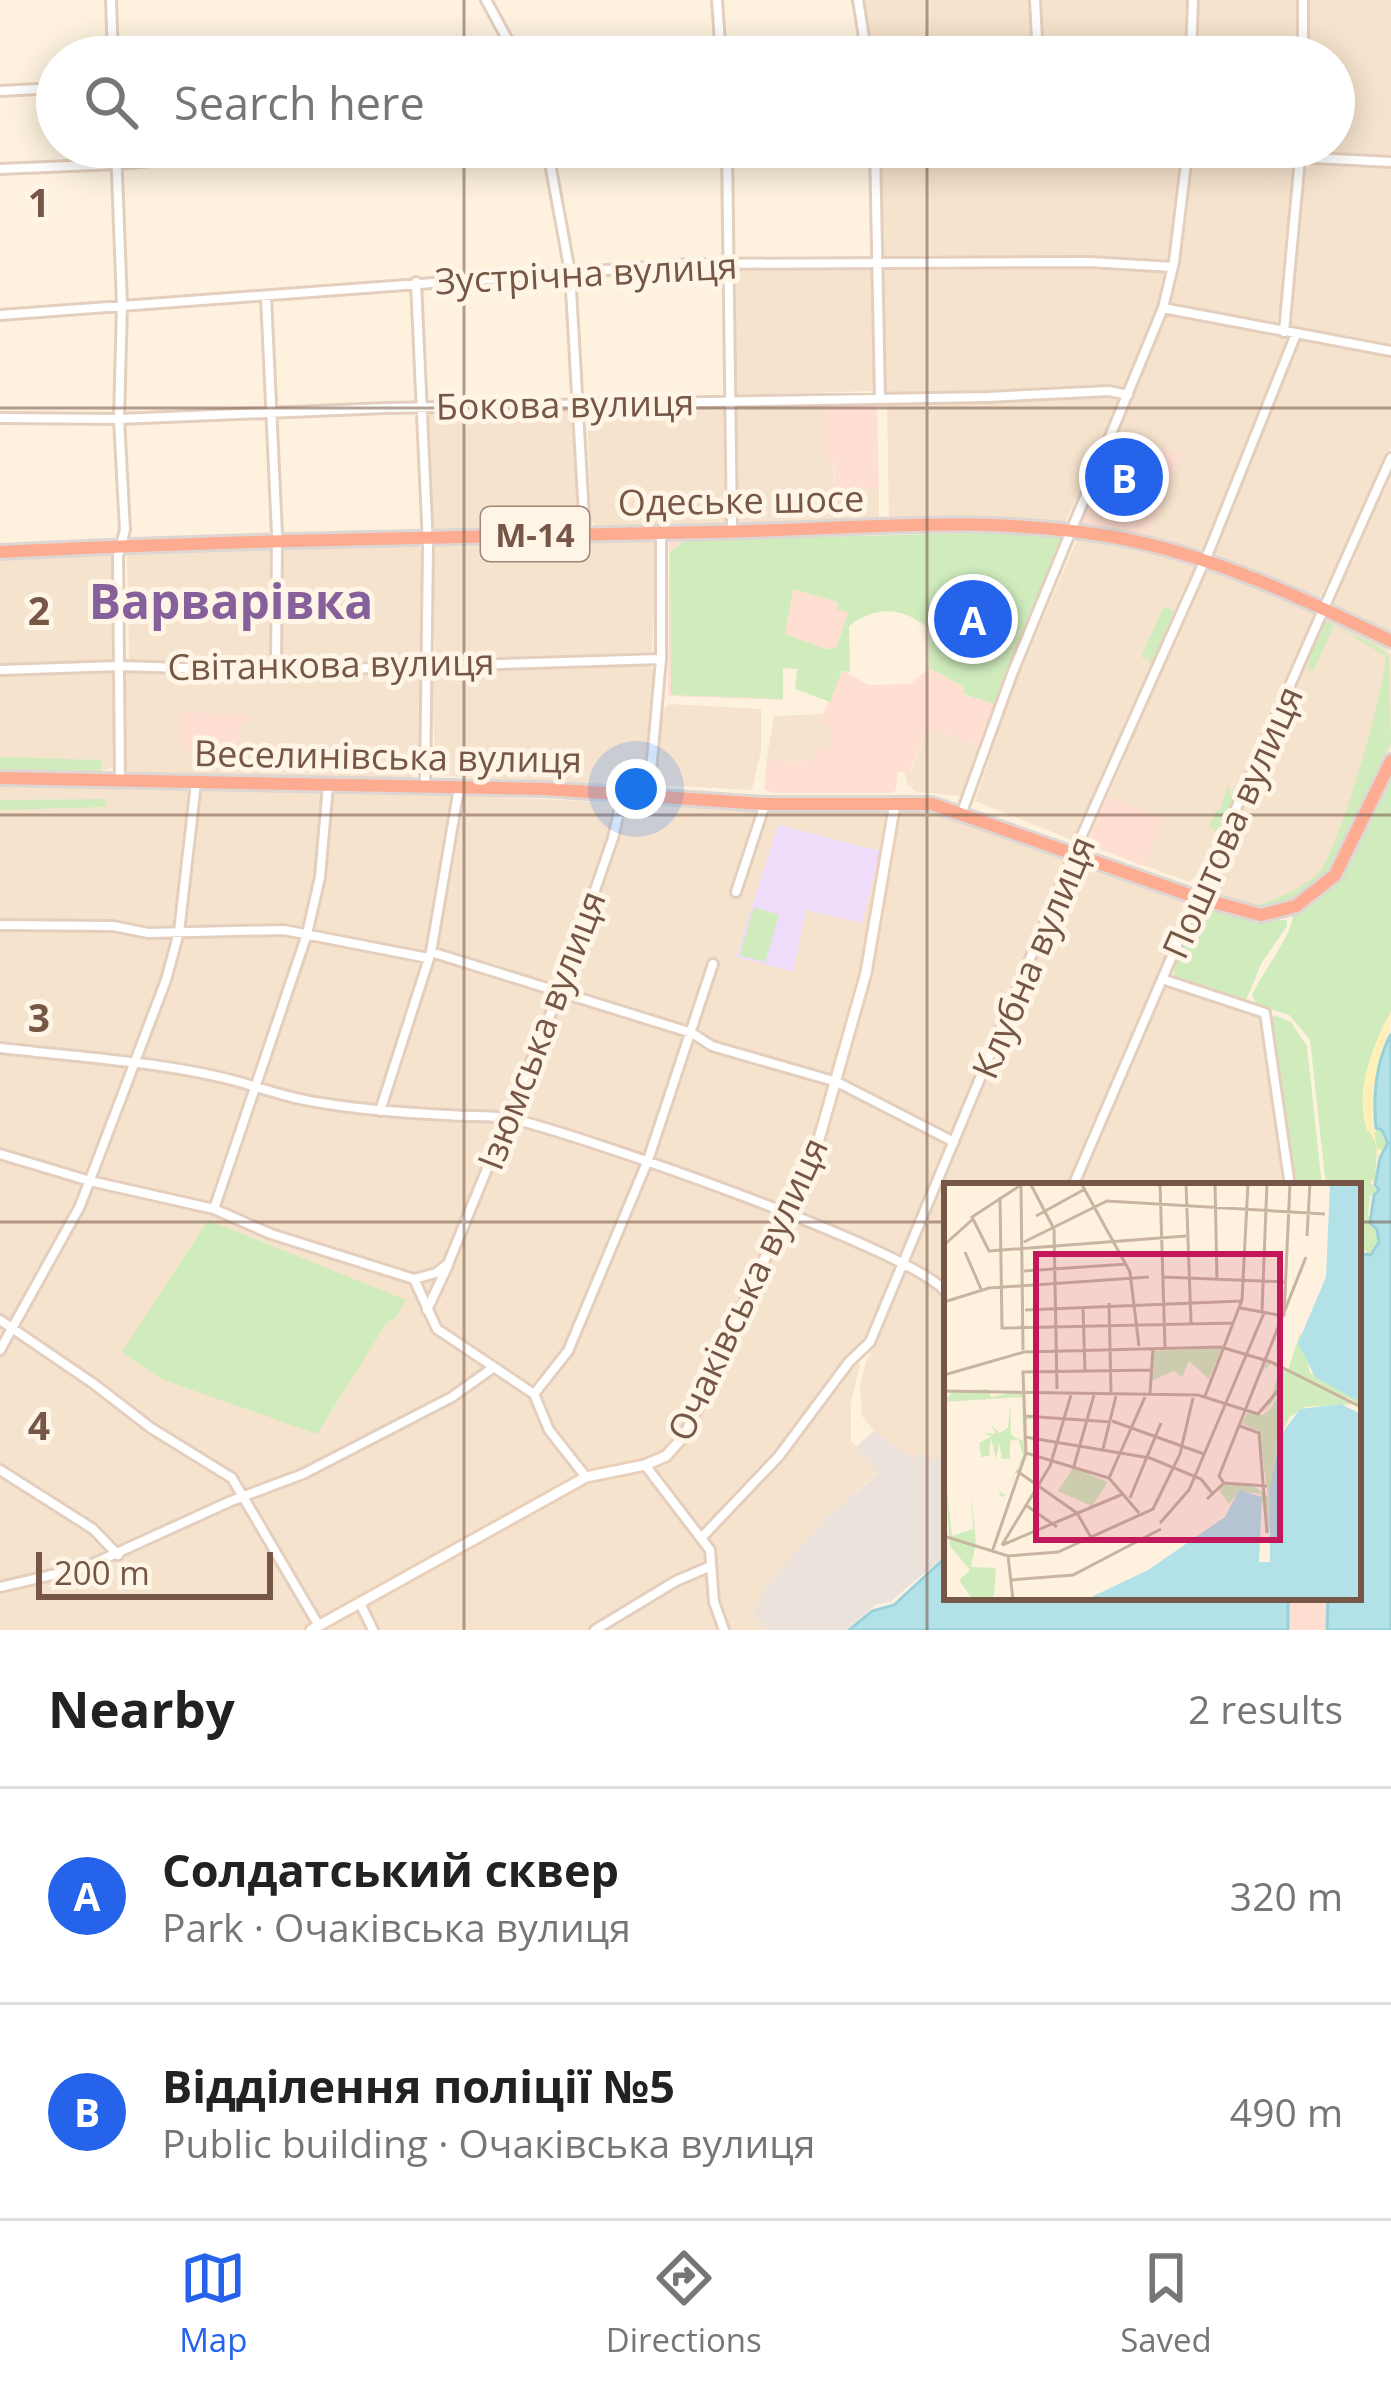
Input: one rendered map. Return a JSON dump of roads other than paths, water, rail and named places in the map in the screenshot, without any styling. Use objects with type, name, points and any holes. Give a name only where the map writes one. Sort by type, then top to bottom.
[{"type":"highway","name":"Одеське шосе","points":[[0,552],[585,533],[984,526],[1070,531],[1141,542],[1205,560],[1324,608],[1390,642]]},
{"type":"highway","name":"Веселинівська вулиця","points":[[0,778],[624,793],[764,803],[932,804],[1196,897],[1261,915],[1288,910],[1325,885],[1341,864],[1391,761]]},
{"type":"street","points":[[111,0],[112,36]]},
{"type":"street","points":[[486,0],[506,36]]},
{"type":"street","points":[[717,0],[720,36]]},
{"type":"street","points":[[858,0],[864,36]]},
{"type":"street","points":[[1034,0],[1037,36]]},
{"type":"street","points":[[1192,36],[1193,0]]},
{"type":"street","points":[[1303,0],[1303,36]]},
{"type":"street","points":[[0,92],[36,89]]},
{"type":"street","points":[[1355,158],[1391,162]]},
{"type":"street","points":[[0,170],[39,168]]},
{"type":"street","points":[[117,168],[125,530],[119,549],[120,780]]},
{"type":"street","points":[[551,168],[570,272],[585,533]]},
{"type":"street","points":[[727,168],[732,532]]},
{"type":"street","points":[[875,168],[880,399]]},
{"type":"street","points":[[962,812],[1070,531],[1163,308],[1186,168]]},
{"type":"street","points":[[1284,332],[1299,168]]},
{"type":"street","name":"Зустрічна вулиця","points":[[0,315],[416,282],[728,264],[1098,262],[1173,267]]},
{"type":"street","points":[[416,282],[428,537],[425,787]]},
{"type":"street","points":[[266,296],[277,541],[276,671]]},
{"type":"street","points":[[1163,308],[1391,351]]},
{"type":"street","name":"Клубна вулиця","points":[[703,1536],[779,1456],[849,1362],[870,1342],[1074,853],[1205,560],[1296,334]]},
{"type":"street","name":"Бокова вулиця","points":[[0,418],[119,419],[1109,391],[1128,395]]},
{"type":"street","name":"Поштова вулиця","points":[[1074,1183],[1391,458]]},
{"type":"street","points":[[649,794],[661,659],[662,533]]},
{"type":"street","name":"Світанкова вулиця","points":[[0,670],[120,666],[276,671],[661,659]]},
{"type":"street","points":[[0,1350],[52,1262],[90,1181],[166,980],[179,932],[196,781]]},
{"type":"street","points":[[214,1209],[307,934],[320,877],[328,784]]},
{"type":"street","points":[[380,1111],[430,955],[459,788]]},
{"type":"street","name":"Ізюмська вулиця","points":[[428,1310],[560,991],[624,793]]},
{"type":"street","name":"Очаківська вулиця","points":[[315,1628],[586,1477],[667,1456],[686,1435],[787,1214],[838,1082],[877,924],[895,802]]},
{"type":"street","points":[[736,892],[764,803]]},
{"type":"street","points":[[0,925],[113,926],[148,933],[284,930],[489,967],[502,977],[560,991],[692,1034],[712,1046],[838,1082],[954,1142]]},
{"type":"street","points":[[534,1394],[568,1351],[648,1160],[713,964]]},
{"type":"street","points":[[1162,980],[1265,1013],[1290,1183]]},
{"type":"street","points":[[0,1048],[134,1064],[380,1111],[510,1119],[648,1160],[787,1214],[903,1263],[944,1289]]},
{"type":"street","points":[[0,1154],[90,1181],[214,1209],[271,1234],[414,1279],[436,1274],[448,1264]]},
{"type":"street","points":[[414,1279],[436,1329],[534,1394],[549,1430],[586,1477]]},
{"type":"street","points":[[0,1320],[151,1428],[224,1472],[244,1495],[315,1628]]},
{"type":"street","points":[[0,1587],[68,1574],[328,1463],[452,1397],[494,1367]]},
{"type":"street","points":[[645,1465],[710,1550],[714,1602],[724,1630]]},
{"type":"street","points":[[0,1470],[93,1529],[118,1555]]},
{"type":"street","points":[[595,1630],[676,1581],[711,1566]]},
{"type":"street","points":[[360,1603],[373,1630]]},
{"type":"water","points":[[1391,1034],[1391,1630],[1327,1630],[1328,1600],[1361,1600],[1361,1258],[1371,1255],[1379,1242],[1377,1229],[1370,1223],[1379,1190],[1375,1185],[1380,1158],[1388,1143],[1376,1128],[1375,1092]]},
{"type":"water","points":[[944,1559],[944,1600],[1288,1600],[1288,1630],[849,1630],[872,1611],[894,1605]]},
{"type":"place","name":"Відділення поліції №5","points":[[1124,477]]},
{"type":"place","name":"Солдатський сквер","points":[[973,619]]},
{"type":"district","name":"Варварівка","points":[[231,600]]}]
